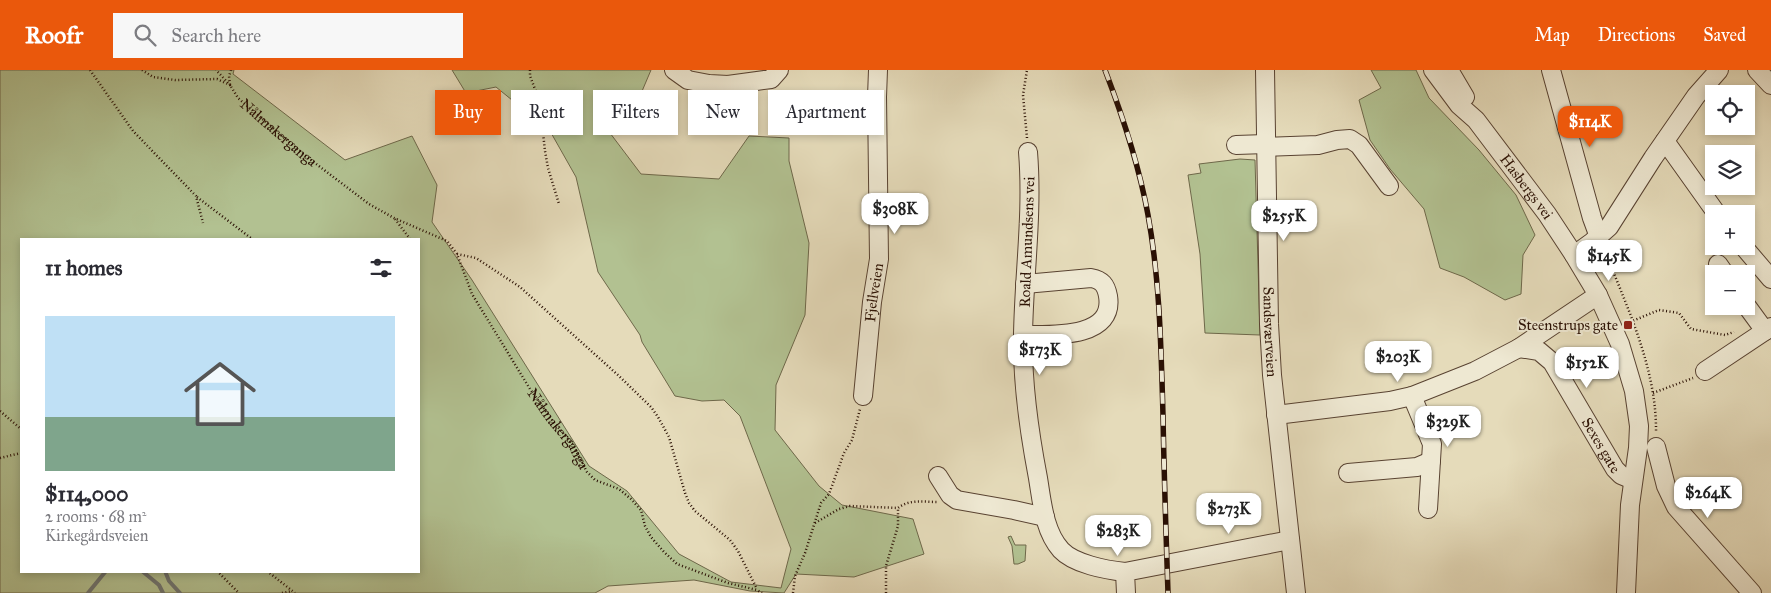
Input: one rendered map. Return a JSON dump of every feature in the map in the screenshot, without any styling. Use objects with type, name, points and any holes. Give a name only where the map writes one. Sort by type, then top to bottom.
[{"type":"street","points":[[674,70],[688,80],[728,85],[771,79],[779,70]]},
{"type":"street","name":"Fjellveien","points":[[863,396],[872,302],[879,259],[878,70]]},
{"type":"street","name":"Sandsværveien","points":[[1265,70],[1269,324],[1276,415],[1296,593]]},
{"type":"street","name":"Hasbergs vei","points":[[1433,70],[1459,105],[1476,120],[1534,196],[1574,255],[1598,295],[1623,352],[1636,402],[1640,438],[1633,480]]},
{"type":"street","name":"Hasbergs vei","points":[[1449,70],[1476,120]]},
{"type":"street","points":[[1551,70],[1599,237]]},
{"type":"street","points":[[1574,255],[1599,237],[1616,217],[1638,181],[1696,96],[1719,70]]},
{"type":"street","points":[[1757,70],[1771,85]]},
{"type":"street","points":[[1236,145],[1318,145],[1350,139],[1359,145],[1389,186]]},
{"type":"street","points":[[1666,141],[1711,205]]},
{"type":"street","name":"Roald Amundsens vei","points":[[1028,152],[1031,186],[1023,335],[1025,396],[1045,517],[1051,536],[1062,551],[1076,560],[1106,570],[1125,572],[1290,540]]},
{"type":"street","points":[[1751,255],[1771,279]]},
{"type":"street","points":[[1023,335],[1065,334],[1088,329],[1098,324],[1106,315],[1109,302],[1108,292],[1104,283],[1092,278],[1025,284]]},
{"type":"street","points":[[1276,415],[1390,401],[1412,396],[1475,371],[1519,348],[1598,295]]},
{"type":"street","points":[[1705,372],[1760,320]]},
{"type":"street","name":"Sexes gate","points":[[1519,348],[1539,351],[1552,362],[1615,468],[1621,475],[1633,480],[1628,531],[1626,593]]},
{"type":"street","points":[[1412,396],[1432,444],[1428,509]]},
{"type":"street","points":[[1656,447],[1666,486],[1676,507],[1752,593]]},
{"type":"street","points":[[1348,473],[1417,467],[1431,461]]},
{"type":"street","points":[[938,476],[950,495],[957,500],[1045,517]]},
{"type":"street","points":[[1125,572],[1126,593]]},
{"type":"path","points":[[90,70],[133,131],[196,196],[251,238]]},
{"type":"path","points":[[142,70],[153,77],[174,80],[217,79],[230,86]]},
{"type":"path","points":[[216,70],[230,86]]},
{"type":"path","name":"Nålmakerganga","points":[[230,70],[230,86],[238,98],[303,154],[369,204],[394,218],[447,241],[457,254],[472,294],[530,389],[573,445],[587,472],[595,480],[619,489],[632,499],[641,510],[645,526],[651,537],[664,552],[677,564],[728,583],[762,593]]},
{"type":"path","points":[[530,70],[530,76],[544,113],[543,133],[545,151],[559,204]]},
{"type":"path","points":[[1027,70],[1023,94],[1028,152]]},
{"type":"path","points":[[196,196],[203,223]]},
{"type":"path","name":"Nålmakerganga","points":[[394,218],[409,238]]},
{"type":"path","points":[[457,254],[476,258],[520,287],[651,407],[669,437],[689,503],[695,511],[730,540],[738,551],[757,590]]},
{"type":"path","points":[[1630,322],[1656,310],[1663,310],[1679,313],[1691,329],[1728,335],[1760,320]]},
{"type":"path","points":[[1653,393],[1705,372]]},
{"type":"path","points":[[793,593],[795,576],[805,553],[813,523],[821,503],[829,494],[844,453],[852,440],[863,396]]},
{"type":"path","points":[[0,411],[20,427]]},
{"type":"path","points":[[0,458],[20,453]]},
{"type":"path","points":[[813,523],[839,509],[850,506],[898,508],[904,503],[957,500]]},
{"type":"path","points":[[886,593],[886,566],[898,526],[898,508]]},
{"type":"path","points":[[219,573],[239,593]]},
{"type":"path","points":[[269,573],[293,592]]},
{"type":"path","points":[[282,593],[293,592]]},
{"type":"green space","points":[[0,70],[234,70],[233,74],[345,160],[412,136],[437,185],[432,222],[472,280],[589,466],[627,491],[679,554],[731,582],[781,588],[791,549],[740,416],[724,400],[702,401],[675,396],[642,342],[640,335],[598,272],[576,177],[552,135],[583,135],[583,90],[511,90],[511,99],[496,87],[481,90],[464,90],[452,70],[651,70],[643,90],[593,90],[593,135],[612,135],[641,174],[719,179],[749,136],[789,138],[789,161],[809,243],[805,315],[776,385],[775,430],[819,486],[842,505],[913,519],[924,554],[854,577],[796,574],[784,593],[750,591],[694,580],[608,586],[595,593],[0,593]]},
{"type":"green space","points":[[1371,70],[1416,70],[1429,98],[1479,150],[1516,195],[1535,235],[1523,255],[1521,294],[1505,300],[1464,277],[1440,268],[1424,209],[1390,169],[1370,140],[1359,100],[1381,88]]},
{"type":"green space","points":[[1240,159],[1255,160],[1260,335],[1205,333],[1200,254],[1188,175],[1201,173],[1199,164]]},
{"type":"green space","points":[[1011,536],[1015,545],[1026,545],[1025,561],[1018,564],[1014,564],[1012,546],[1008,537]]},
{"type":"waterway","points":[[88,593],[104,573]]},
{"type":"waterway","points":[[144,573],[159,585],[163,593]]},
{"type":"waterway","points":[[166,573],[169,581],[180,593]]},
{"type":"railway","points":[[1105,70],[1124,123],[1140,178],[1152,240],[1161,340],[1168,593]]},
{"type":"place","name":"Steenstrups gate","points":[[1628,325]]}]
